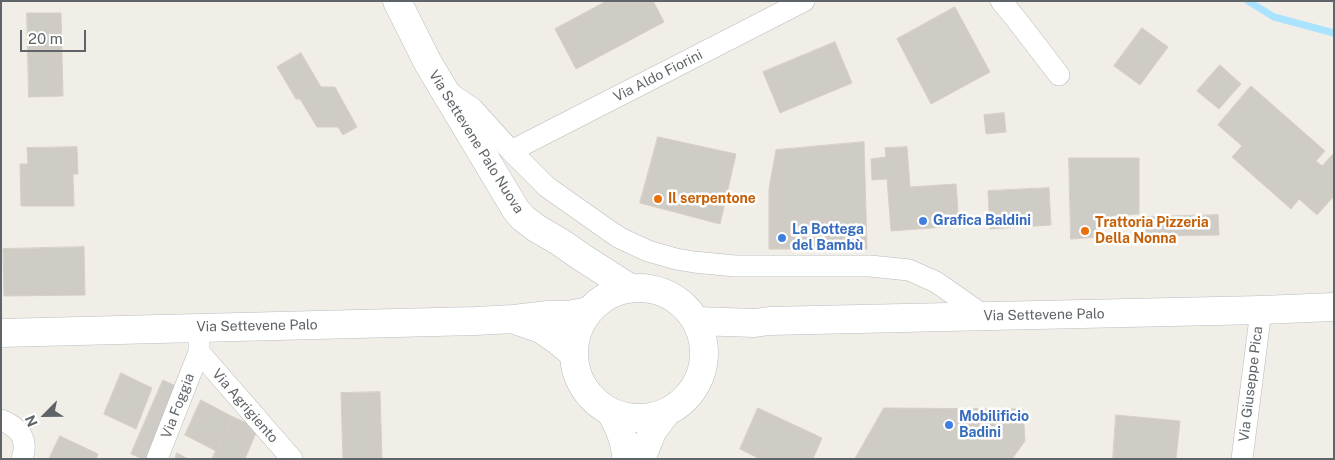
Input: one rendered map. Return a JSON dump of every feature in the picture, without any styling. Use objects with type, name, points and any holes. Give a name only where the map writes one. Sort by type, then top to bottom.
[{"type":"main road","name":"Via Settevene Palo Nuova","points":[[398,1],[422,52],[442,88],[516,210],[536,228],[630,288]]},
{"type":"main road","points":[[583,258],[591,308]]},
{"type":"main road","points":[[630,288],[649,288],[661,291],[686,307],[696,320],[702,337],[705,356],[701,374],[692,391],[678,406],[666,413],[649,418],[629,417],[610,411],[595,401],[582,384],[576,370],[574,354],[576,338],[581,323],[591,308],[603,298],[630,288]]},
{"type":"main road","name":"Via Settevene Palo","points":[[696,320],[755,323],[769,321],[1334,307]]},
{"type":"main road","name":"Via Settevene Palo","points":[[1,333],[199,340],[568,315],[591,308]]},
{"type":"main road","points":[[514,319],[541,329],[574,354]]},
{"type":"main road","points":[[705,356],[755,323]]},
{"type":"main road","points":[[610,411],[620,428],[626,449],[626,459]]},
{"type":"main road","points":[[640,459],[653,430],[666,413]]},
{"type":"street","name":"Via Aldo Fiorini","points":[[511,151],[804,1]]},
{"type":"street","points":[[1001,1],[1059,75]]},
{"type":"street","points":[[442,88],[473,109],[547,187],[620,238],[648,251],[676,259],[727,265],[870,266],[909,270],[941,285],[986,317]]},
{"type":"street","name":"Via Giuseppe Pica","points":[[1242,459],[1261,310]]},
{"type":"street","name":"Via Foggia","points":[[157,459],[199,340]]},
{"type":"street","name":"Via Agrigiento","points":[[199,340],[292,459]]},
{"type":"street","points":[[1,420],[15,426],[21,435],[24,451],[22,459]]},
{"type":"building","points":[[607,1],[653,1],[664,22],[576,69],[555,29]]},
{"type":"building","points":[[955,7],[990,72],[931,104],[897,39]]},
{"type":"building","points":[[27,13],[61,13],[63,96],[29,97]]},
{"type":"building","points":[[1142,28],[1168,47],[1140,85],[1114,66]]},
{"type":"building","points":[[835,42],[852,83],[780,113],[763,72]]},
{"type":"building","points":[[301,53],[321,87],[335,87],[357,127],[343,135],[338,127],[317,127],[300,99],[296,99],[277,67]]},
{"type":"building","points":[[1220,65],[1241,84],[1219,109],[1197,91]]},
{"type":"building","points":[[1251,86],[1325,151],[1316,161],[1322,166],[1334,153],[1334,196],[1317,215],[1299,199],[1291,209],[1232,157],[1242,146],[1218,125]]},
{"type":"building","points":[[1004,113],[1006,132],[986,134],[984,115]]},
{"type":"building","points":[[658,137],[736,154],[720,224],[640,203]]},
{"type":"building","points":[[864,142],[867,249],[769,249],[769,189],[776,150]]},
{"type":"building","points":[[77,147],[78,174],[73,174],[74,206],[21,206],[20,164],[28,164],[27,148]]},
{"type":"building","points":[[907,147],[910,187],[956,184],[959,226],[891,231],[887,179],[872,180],[871,159],[886,157],[885,148]]},
{"type":"building","points":[[1069,158],[1139,158],[1139,214],[1099,217],[1100,237],[1071,239]]},
{"type":"building","points":[[1049,188],[1051,225],[990,229],[988,191]]},
{"type":"building","points":[[1218,215],[1219,235],[1146,236],[1146,217]]},
{"type":"building","points":[[84,247],[85,295],[4,296],[3,249]]},
{"type":"building","points":[[121,373],[152,388],[136,429],[104,414]]},
{"type":"building","points":[[163,380],[180,388],[151,459],[143,459],[131,454]]},
{"type":"building","points":[[380,392],[382,459],[343,459],[341,393]]},
{"type":"building","points":[[201,400],[233,417],[216,451],[185,435]]},
{"type":"building","points":[[758,408],[822,438],[813,459],[760,459],[740,449]]},
{"type":"building","name":"Mobilificio Badini","points":[[884,408],[1023,409],[1025,441],[1012,459],[855,459]]},
{"type":"building","points":[[1116,415],[1180,421],[1176,459],[1113,459]]},
{"type":"building","points":[[233,417],[258,428],[245,459],[212,459]]},
{"type":"building","points":[[60,436],[98,454],[96,459],[49,459]]},
{"type":"building","points":[[177,453],[188,459],[175,459]]},
{"type":"waterway","points":[[1248,1],[1274,17],[1334,33]]},
{"type":"place","name":"Il serpentone","points":[[658,199]]},
{"type":"place","name":"Grafica Baldini","points":[[923,221]]},
{"type":"place","name":"Trattoria Pizzeria Della Nonna","points":[[1085,231]]},
{"type":"place","name":"La Bottega del Bambù","points":[[782,238]]},
{"type":"place","name":"Mobilificio Badini","points":[[949,425]]}]
